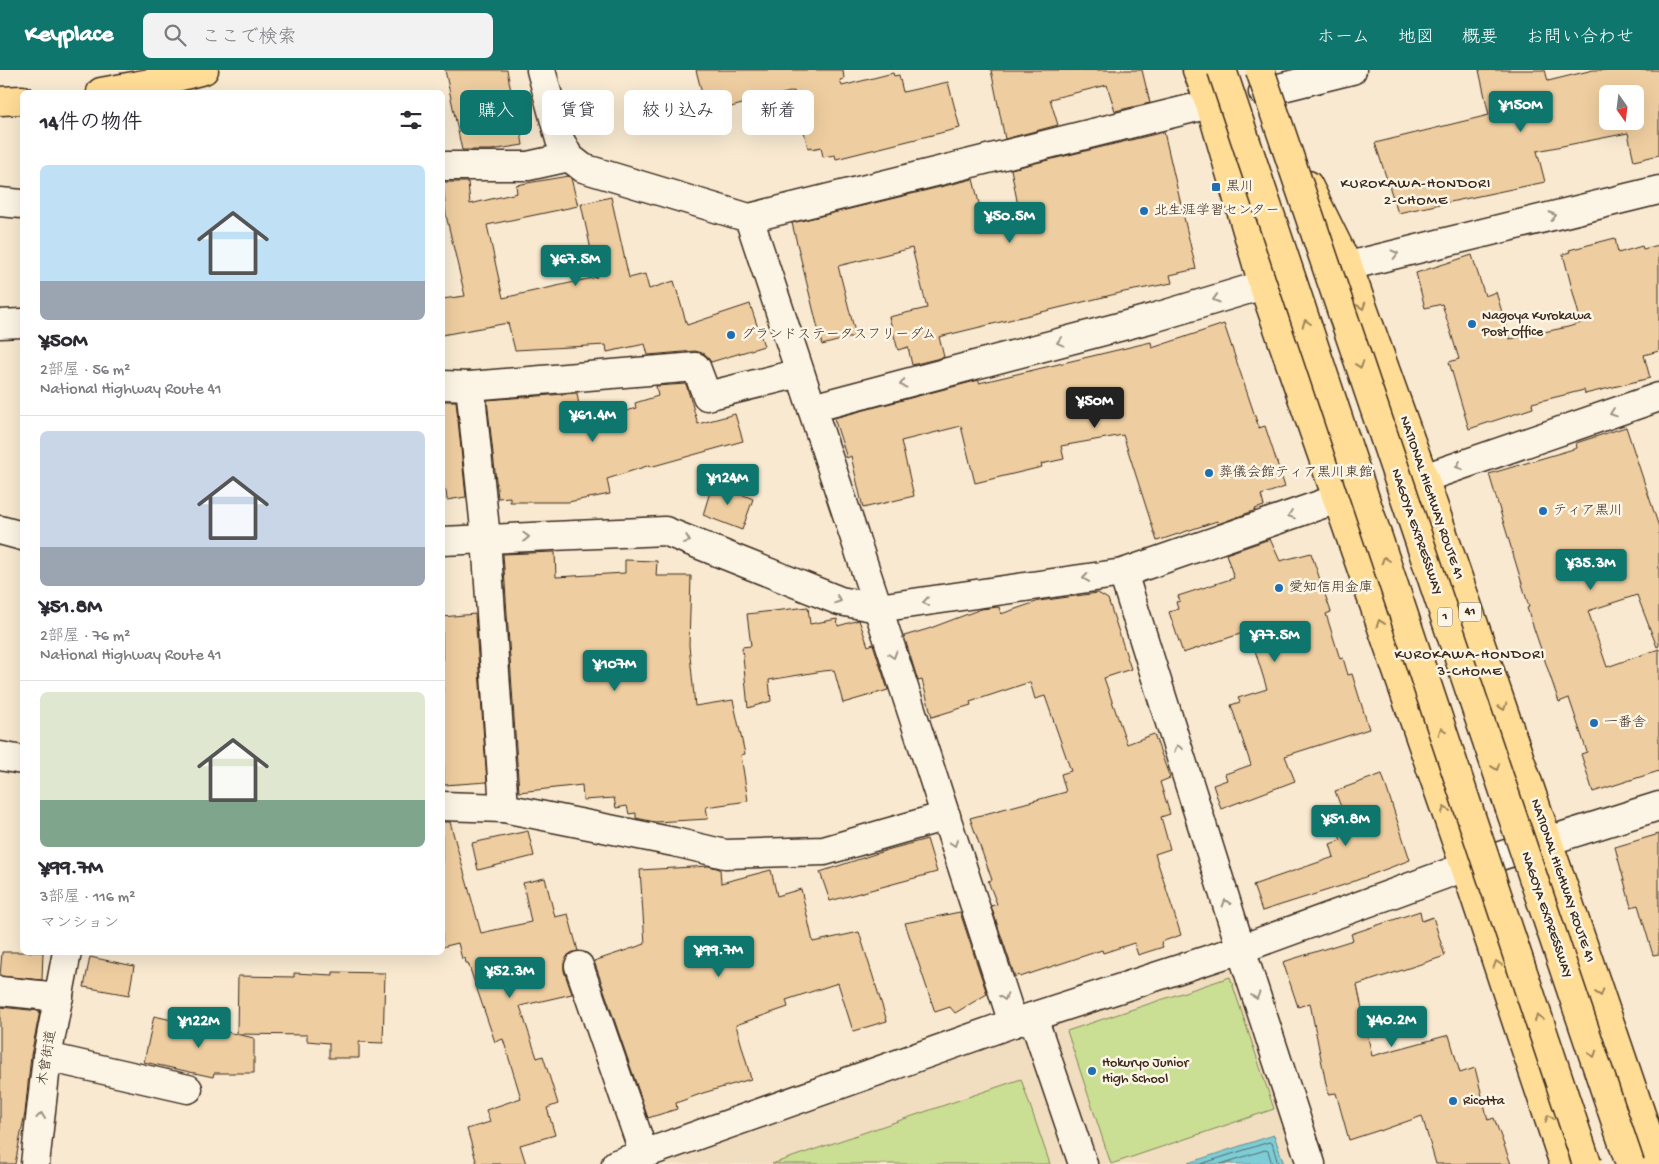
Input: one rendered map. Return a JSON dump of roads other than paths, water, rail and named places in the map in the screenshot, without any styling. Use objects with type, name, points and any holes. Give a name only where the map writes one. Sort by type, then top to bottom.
[{"type":"main road","points":[[122,90],[167,86],[204,70]]},
{"type":"main road","points":[[1197,70],[1210,104],[1263,285],[1465,868],[1564,1164]]},
{"type":"main road","points":[[1222,70],[1587,1164]]},
{"type":"main road","name":"NATIONAL HIGHWAY ROUTE 41","points":[[1260,77],[1348,266],[1424,478],[1658,1164]]},
{"type":"main road","name":"NAGOYA EXPRESSWAY","points":[[1260,77],[1630,1164]]},
{"type":"main road","points":[[0,101],[20,100]]},
{"type":"street","points":[[541,70],[560,140],[569,157],[583,168],[749,218],[1210,104]]},
{"type":"street","points":[[1260,77],[1352,70]]},
{"type":"street","points":[[445,166],[528,166],[569,157]]},
{"type":"street","points":[[1348,266],[1659,190]]},
{"type":"street","points":[[0,202],[20,204]]},
{"type":"street","points":[[749,218],[946,816],[1023,1020],[1083,1164]]},
{"type":"street","points":[[812,408],[1153,318],[1263,285]]},
{"type":"street","points":[[0,324],[20,323]]},
{"type":"street","points":[[445,385],[470,386],[696,367],[707,396],[800,373]]},
{"type":"street","points":[[470,386],[486,538],[504,808]]},
{"type":"street","points":[[1424,478],[1657,405]]},
{"type":"street","points":[[445,541],[664,531],[840,601],[878,608],[1123,573],[1337,499]]},
{"type":"street","points":[[0,530],[20,535]]},
{"type":"street","points":[[1123,573],[1241,950],[1311,1164]]},
{"type":"street","points":[[0,756],[20,760]]},
{"type":"street","points":[[445,806],[504,808],[726,854],[824,851],[946,816]]},
{"type":"street","points":[[579,966],[629,1161],[1023,1020],[1241,950],[1465,868],[1659,806]]},
{"type":"street","name":"木曾街道","points":[[35,1164],[47,1057],[66,955]]},
{"type":"street","points":[[0,991],[59,997]]},
{"type":"street","points":[[47,1057],[188,1089]]},
{"type":"water","points":[[1274,1135],[1284,1164],[1185,1164]]},
{"type":"place","name":"黒川","points":[[1216,187]]},
{"type":"place","name":"北生涯学習センター","points":[[1144,211]]},
{"type":"place","name":"Nagoya Kurokawa Post Office","points":[[1472,324]]},
{"type":"place","name":"グランドステータスフリーダム","points":[[731,335]]},
{"type":"place","name":"葬儀会館ティア黒川東館","points":[[1209,473]]},
{"type":"place","name":"ティア黒川","points":[[1543,511]]},
{"type":"place","name":"愛知信用金庫","points":[[1279,588]]},
{"type":"place","name":"一番舎","points":[[1594,723]]},
{"type":"place","name":"Hokuryo Junior High School","points":[[1092,1071]]},
{"type":"place","name":"Ricotta","points":[[1453,1101]]},
{"type":"district","name":"KUROKAWA-HONDORI 2-CHOME","points":[[1416,192]]},
{"type":"district","name":"KUROKAWA-HONDORI 3-CHOME","points":[[1470,664]]}]
